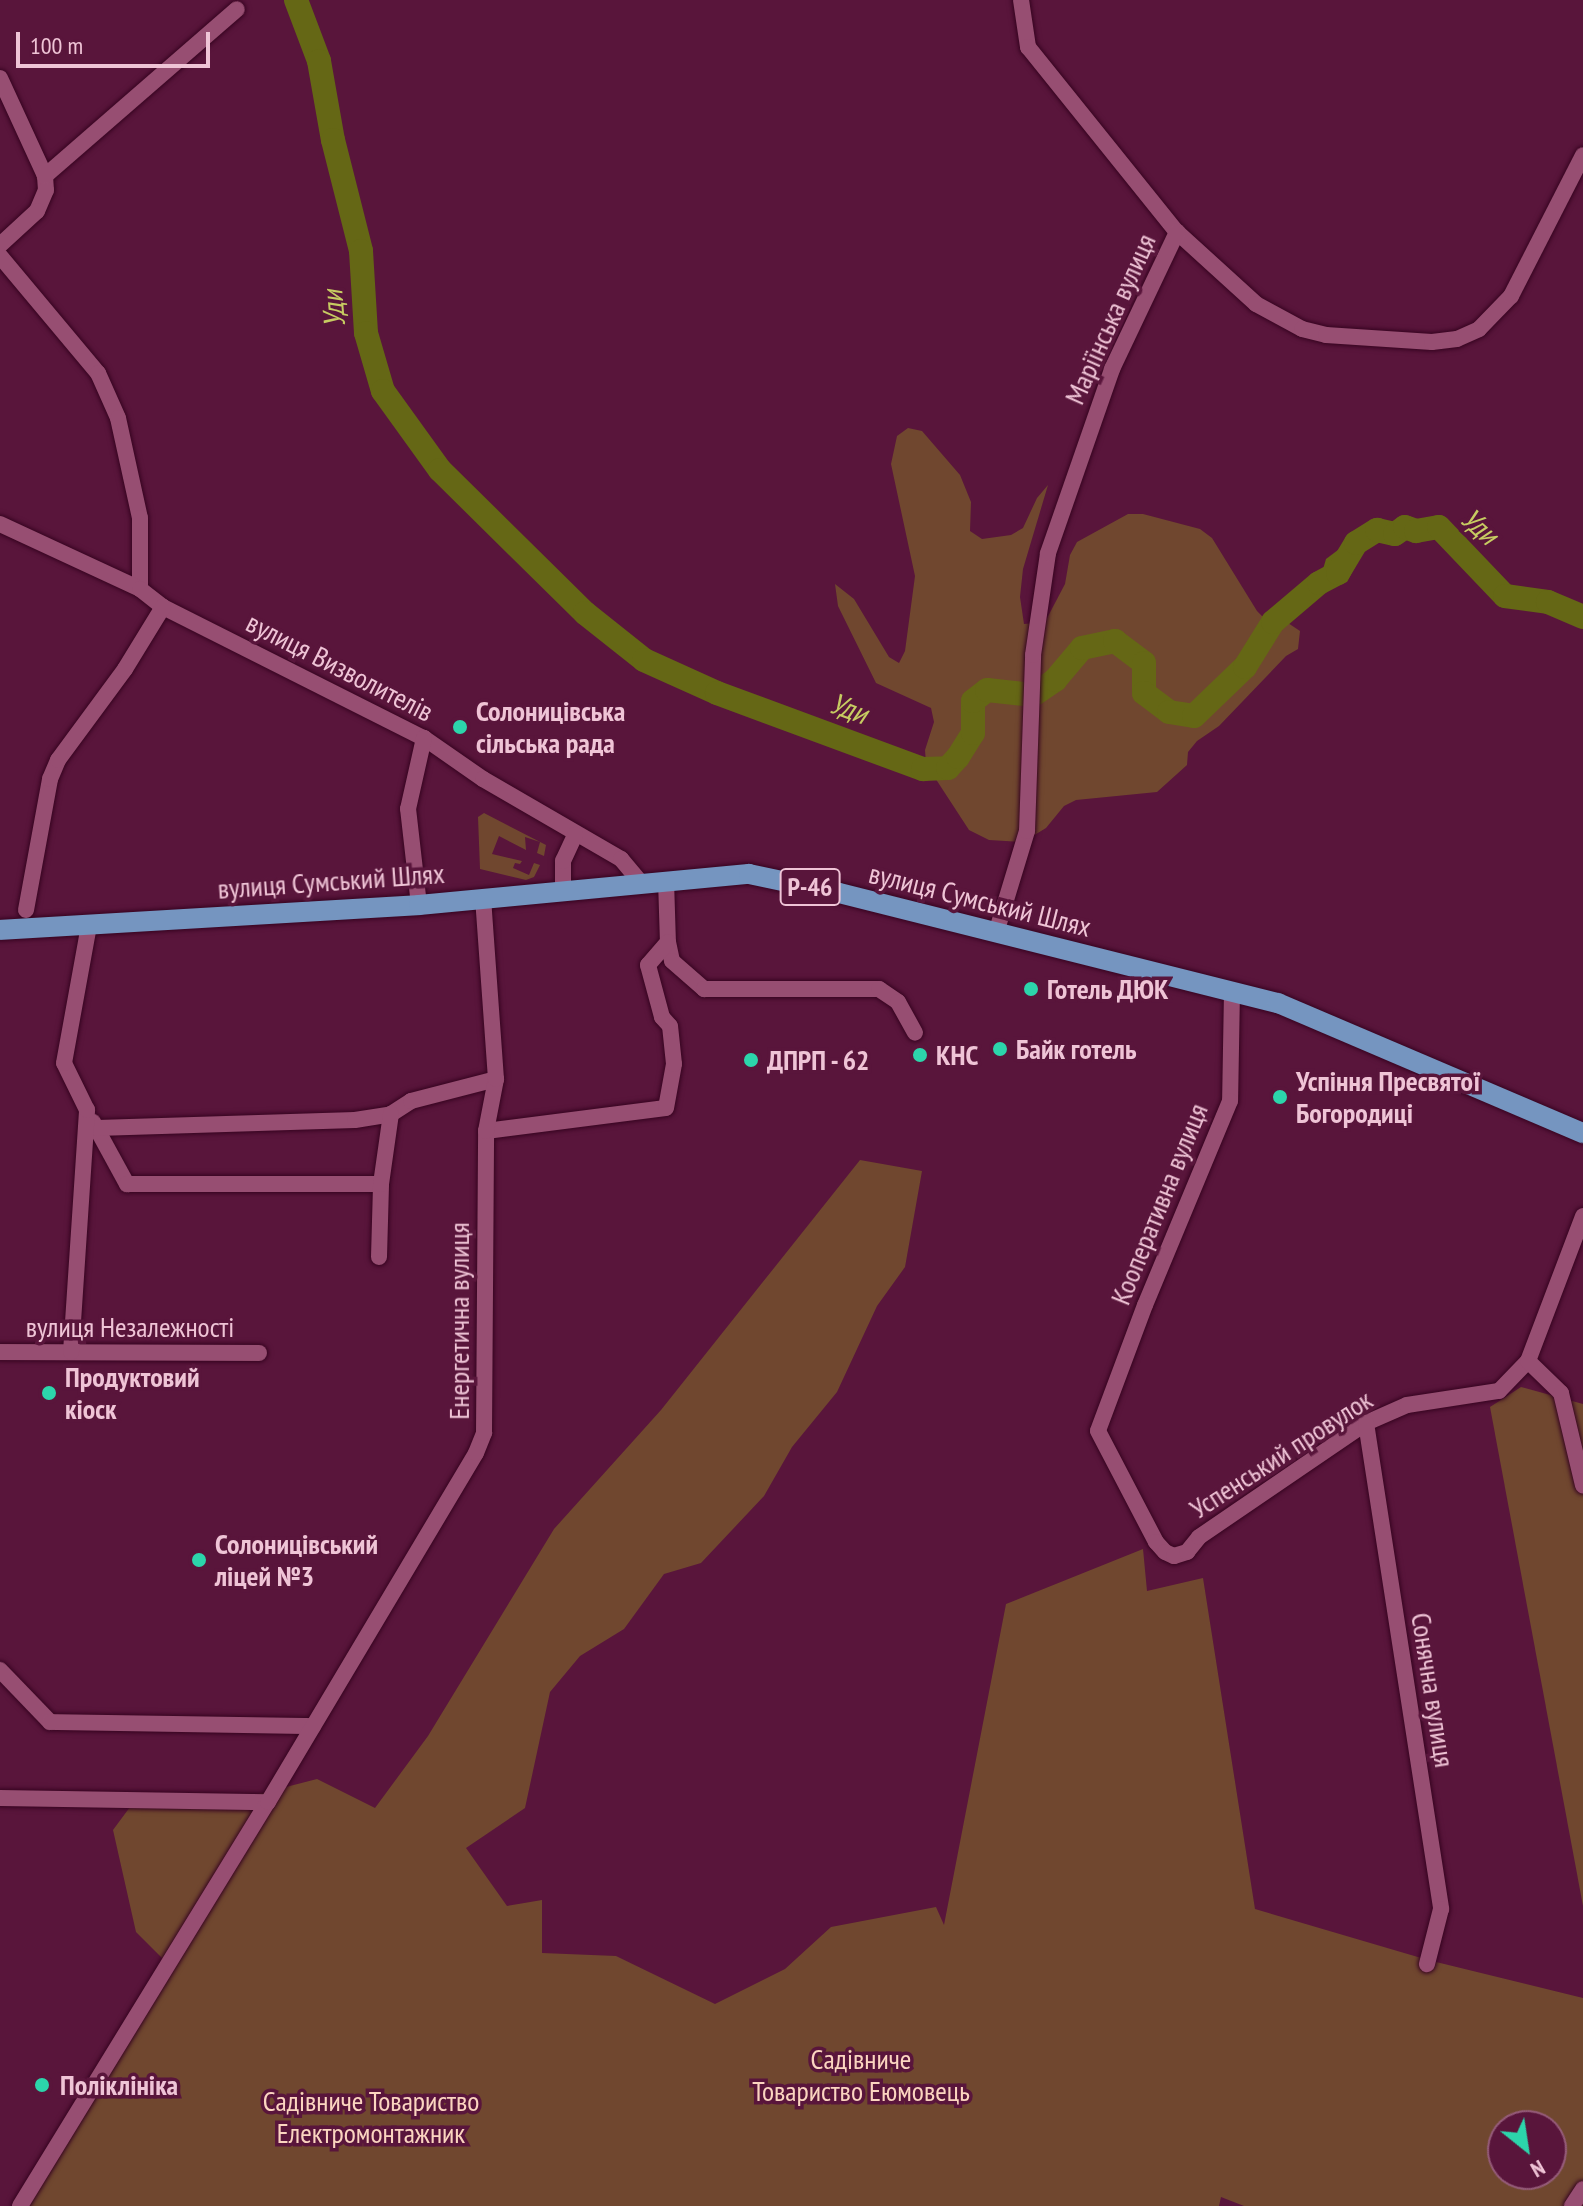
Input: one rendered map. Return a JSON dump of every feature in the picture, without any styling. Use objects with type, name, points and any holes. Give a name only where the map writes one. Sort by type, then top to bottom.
[{"type":"main road","name":"вулиця Сумський Шлях","points":[[0,930],[419,905],[749,874],[1278,1003],[1583,1133]]},
{"type":"street","name":"Маріїнська вулиця","points":[[996,933],[1025,846],[1033,655],[1048,553],[1112,369],[1177,232],[1028,47],[1024,3]]},
{"type":"street","points":[[45,176],[237,9]]},
{"type":"street","points":[[0,78],[45,176],[46,190],[37,211],[0,245]]},
{"type":"street","points":[[1177,232],[1256,304],[1302,329],[1326,335],[1444,342],[1479,329],[1511,296],[1583,155]]},
{"type":"street","points":[[0,256],[98,373],[118,418],[140,518],[140,589]]},
{"type":"street","name":"вулиця Визволителів","points":[[0,524],[140,589],[163,607],[424,738],[575,835],[621,859],[641,883]]},
{"type":"street","points":[[26,910],[50,779],[58,760],[125,669],[163,607]]},
{"type":"street","points":[[419,905],[408,809],[424,738]]},
{"type":"street","points":[[563,891],[563,861],[575,835]]},
{"type":"street","points":[[666,880],[668,942],[672,961],[704,989],[879,989],[898,1002],[915,1033]]},
{"type":"street","name":"Енергетична вулиця","points":[[20,2206],[268,1802],[476,1453],[484,1433],[486,1131],[496,1079],[483,899]]},
{"type":"street","points":[[89,925],[64,1063],[127,1184],[381,1184]]},
{"type":"street","points":[[486,1131],[666,1108],[674,1064],[670,1026],[662,1017],[648,965],[668,942]]},
{"type":"street","name":"Кооперативна вулиця","points":[[1156,1542],[1098,1431],[1145,1305],[1230,1101],[1232,991]]},
{"type":"street","points":[[97,1128],[355,1120],[391,1114],[411,1101],[496,1079]]},
{"type":"street","points":[[71,1352],[87,1110]]},
{"type":"street","points":[[379,1257],[381,1184],[391,1114]]},
{"type":"street","points":[[1583,1216],[1528,1361],[1561,1393],[1583,1485]]},
{"type":"street","name":"вулиця Незалежності","points":[[0,1352],[259,1353]]},
{"type":"street","name":"Успенський провулок","points":[[1156,1542],[1174,1556],[1187,1552],[1199,1537],[1366,1423],[1407,1405],[1499,1391],[1528,1361]]},
{"type":"street","name":"Сонячна вулиця","points":[[1366,1423],[1441,1909],[1427,1964]]},
{"type":"street","points":[[0,1670],[50,1722],[313,1726]]},
{"type":"street","points":[[0,1798],[268,1802]]},
{"type":"street","points":[[1572,2206],[1583,2189]]},
{"type":"green space","points":[[908,428],[922,431],[960,475],[971,502],[970,531],[982,539],[1011,535],[1023,528],[1037,498],[1048,485],[1023,569],[1020,597],[1024,624],[1045,622],[1065,584],[1070,555],[1077,542],[1128,514],[1143,514],[1200,529],[1212,538],[1257,611],[1266,620],[1288,623],[1300,631],[1298,649],[1286,656],[1219,726],[1197,741],[1188,752],[1187,765],[1157,792],[1076,800],[1064,806],[1046,828],[1023,842],[989,840],[969,830],[926,764],[925,750],[934,722],[931,708],[876,683],[838,606],[835,584],[854,599],[889,657],[899,663],[905,651],[915,576],[891,464],[897,436]]},
{"type":"green space","points":[[484,813],[546,845],[544,856],[537,853],[540,842],[525,837],[526,850],[499,836],[492,854],[522,861],[515,863],[513,868],[529,875],[534,863],[540,865],[534,877],[526,880],[480,869],[478,817]]},
{"type":"green space","points":[[860,1160],[922,1171],[905,1267],[877,1306],[837,1392],[792,1447],[764,1496],[701,1563],[664,1574],[624,1629],[580,1656],[550,1692],[525,1808],[466,1848],[507,1906],[542,1900],[542,1953],[616,1956],[715,2004],[785,1969],[831,1927],[936,1907],[944,1925],[1006,1604],[1143,1549],[1147,1591],[1203,1578],[1255,1909],[1428,1960],[1583,1998],[1583,2206],[1244,2206],[1221,2197],[1219,2206],[23,2206],[174,1970],[136,1932],[113,1830],[130,1807],[228,1802],[317,1779],[375,1808],[428,1736],[554,1529],[661,1410]]},
{"type":"green space","points":[[1521,1387],[1583,1404],[1583,1906],[1490,1407]]},
{"type":"shaded area","points":[[1342,547],[1357,556],[1356,565],[1347,582],[1324,588],[1319,583],[1326,559]]},
{"type":"waterway","name":"Уди","points":[[296,0],[319,61],[333,140],[361,251],[366,333],[383,391],[440,470],[585,613],[644,660],[717,693],[923,769],[948,768],[973,733],[973,701],[987,690],[1033,695],[1055,680],[1082,648],[1115,641],[1144,663],[1144,693],[1169,712],[1194,716],[1245,667],[1273,622],[1319,583],[1338,573],[1356,543],[1377,530],[1395,534],[1405,527],[1416,531],[1439,527],[1505,596],[1548,602],[1583,617]]},
{"type":"place","name":"Солоницівська сільська рада","points":[[460,727]]},
{"type":"place","name":"Готель ДЮК","points":[[1031,989]]},
{"type":"place","name":"Байк готель","points":[[1000,1049]]},
{"type":"place","name":"КНС","points":[[920,1055]]},
{"type":"place","name":"ДПРП - 62","points":[[751,1060]]},
{"type":"place","name":"Успіння Пресвятої Богородиці","points":[[1280,1097]]},
{"type":"place","name":"Продуктовий кіоск","points":[[49,1393]]},
{"type":"place","name":"Солоницівський ліцей №3","points":[[199,1560]]},
{"type":"place","name":"Поліклініка","points":[[42,2085]]},
{"type":"park label","name":"Садівниче Товариство Еюмовець","points":[[861,2075]]},
{"type":"park label","name":"Садівниче Товариство Електромонтажник","points":[[371,2117]]}]
